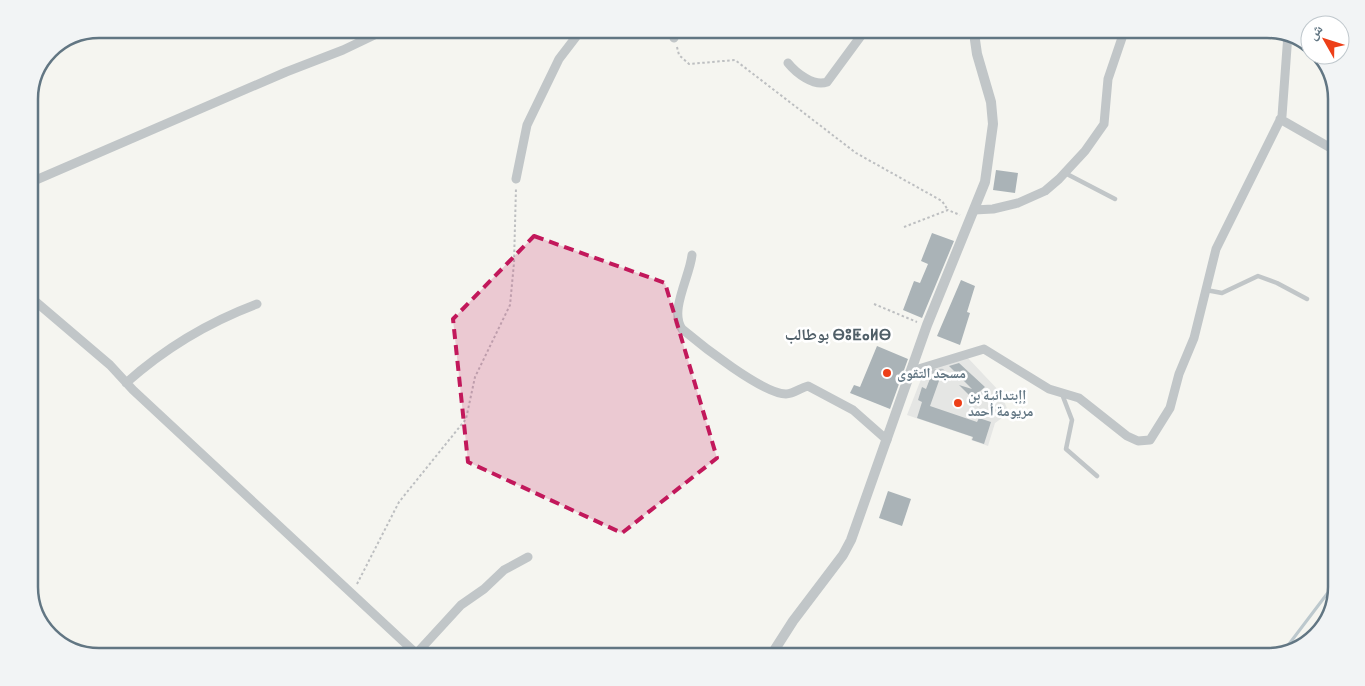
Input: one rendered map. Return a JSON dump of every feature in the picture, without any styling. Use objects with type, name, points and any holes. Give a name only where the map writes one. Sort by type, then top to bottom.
[{"type":"street","points":[[38,179],[368,38]]},
{"type":"street","points":[[516,179],[527,125],[559,59],[575,38]]},
{"type":"street","points":[[788,63],[797,73],[822,84],[827,82],[859,38]]},
{"type":"street","points":[[776,648],[792,621],[843,555],[851,540],[887,440],[915,370],[927,326],[985,182],[993,124],[991,102],[977,54],[975,38]]},
{"type":"street","points":[[972,215],[1018,203],[1045,191],[1085,151],[1104,124],[1108,79],[1122,38]]},
{"type":"street","points":[[915,370],[984,349],[1036,382],[1079,398],[1127,436],[1138,441],[1150,440],[1170,408],[1179,374],[1200,319],[1216,249],[1280,119],[1284,105],[1288,42]]},
{"type":"street","points":[[1280,119],[1327,147]]},
{"type":"street","points":[[692,255],[691,268],[678,308],[678,321],[682,329],[756,382],[781,393],[789,394],[808,386],[853,410],[887,440]]},
{"type":"street","points":[[38,304],[110,365],[126,383],[410,648]]},
{"type":"street","points":[[126,383],[152,360],[186,338],[257,304]]},
{"type":"street","points":[[425,648],[461,605],[484,589],[504,570],[528,557]]},
{"type":"lane","points":[[1065,173],[1115,199]]},
{"type":"lane","points":[[1206,290],[1222,293],[1258,276],[1277,283],[1308,299]]},
{"type":"lane","points":[[915,370],[924,372],[942,371],[947,379]]},
{"type":"lane","points":[[1062,393],[1072,420],[1066,449],[1097,476]]},
{"type":"path","points":[[675,38],[679,55],[689,64],[735,60],[856,153],[942,201],[948,210]]},
{"type":"path","points":[[353,593],[399,502],[466,419],[475,377],[510,305],[514,263],[516,179]]},
{"type":"path","points":[[904,227],[948,210],[972,215]]},
{"type":"path","points":[[874,304],[927,326]]},
{"type":"highlighted area","points":[[534,236],[665,283],[717,458],[622,533],[468,462],[453,319]]},
{"type":"shaded area","name":"إإبتدائية بن مريومة أحمد","points":[[967,357],[1000,392],[1009,413],[995,423],[988,446],[971,440],[972,437],[907,415],[925,369]]},
{"type":"building","points":[[996,170],[1018,173],[1015,193],[993,190]]},
{"type":"building","points":[[932,233],[954,241],[922,318],[903,310],[914,281],[920,283],[928,264],[921,261]]},
{"type":"building","points":[[961,280],[975,286],[967,312],[970,313],[960,345],[937,336]]},
{"type":"building","name":"مسجد التقوى","points":[[877,346],[908,359],[890,409],[850,393],[854,385],[860,387]]},
{"type":"building","points":[[959,363],[985,387],[979,392],[983,393],[975,401],[959,385],[972,389],[949,366]]},
{"type":"building","points":[[931,376],[940,378],[930,406],[977,422],[979,418],[991,422],[984,444],[972,440],[973,437],[917,418],[922,402],[918,400],[922,387],[926,389]]},
{"type":"building","points":[[888,491],[911,499],[902,526],[879,518]]},
{"type":"waterway","points":[[1289,644],[1327,594]]},
{"type":"place","name":"مسجد التقوى","points":[[887,373]]},
{"type":"place","name":"إإبتدائية بن مريومة أحمد","points":[[958,403]]},
{"type":"district","name":"بوطالب ⴱⵓⵟⴰⵍⴱ","points":[[838,334]]}]
